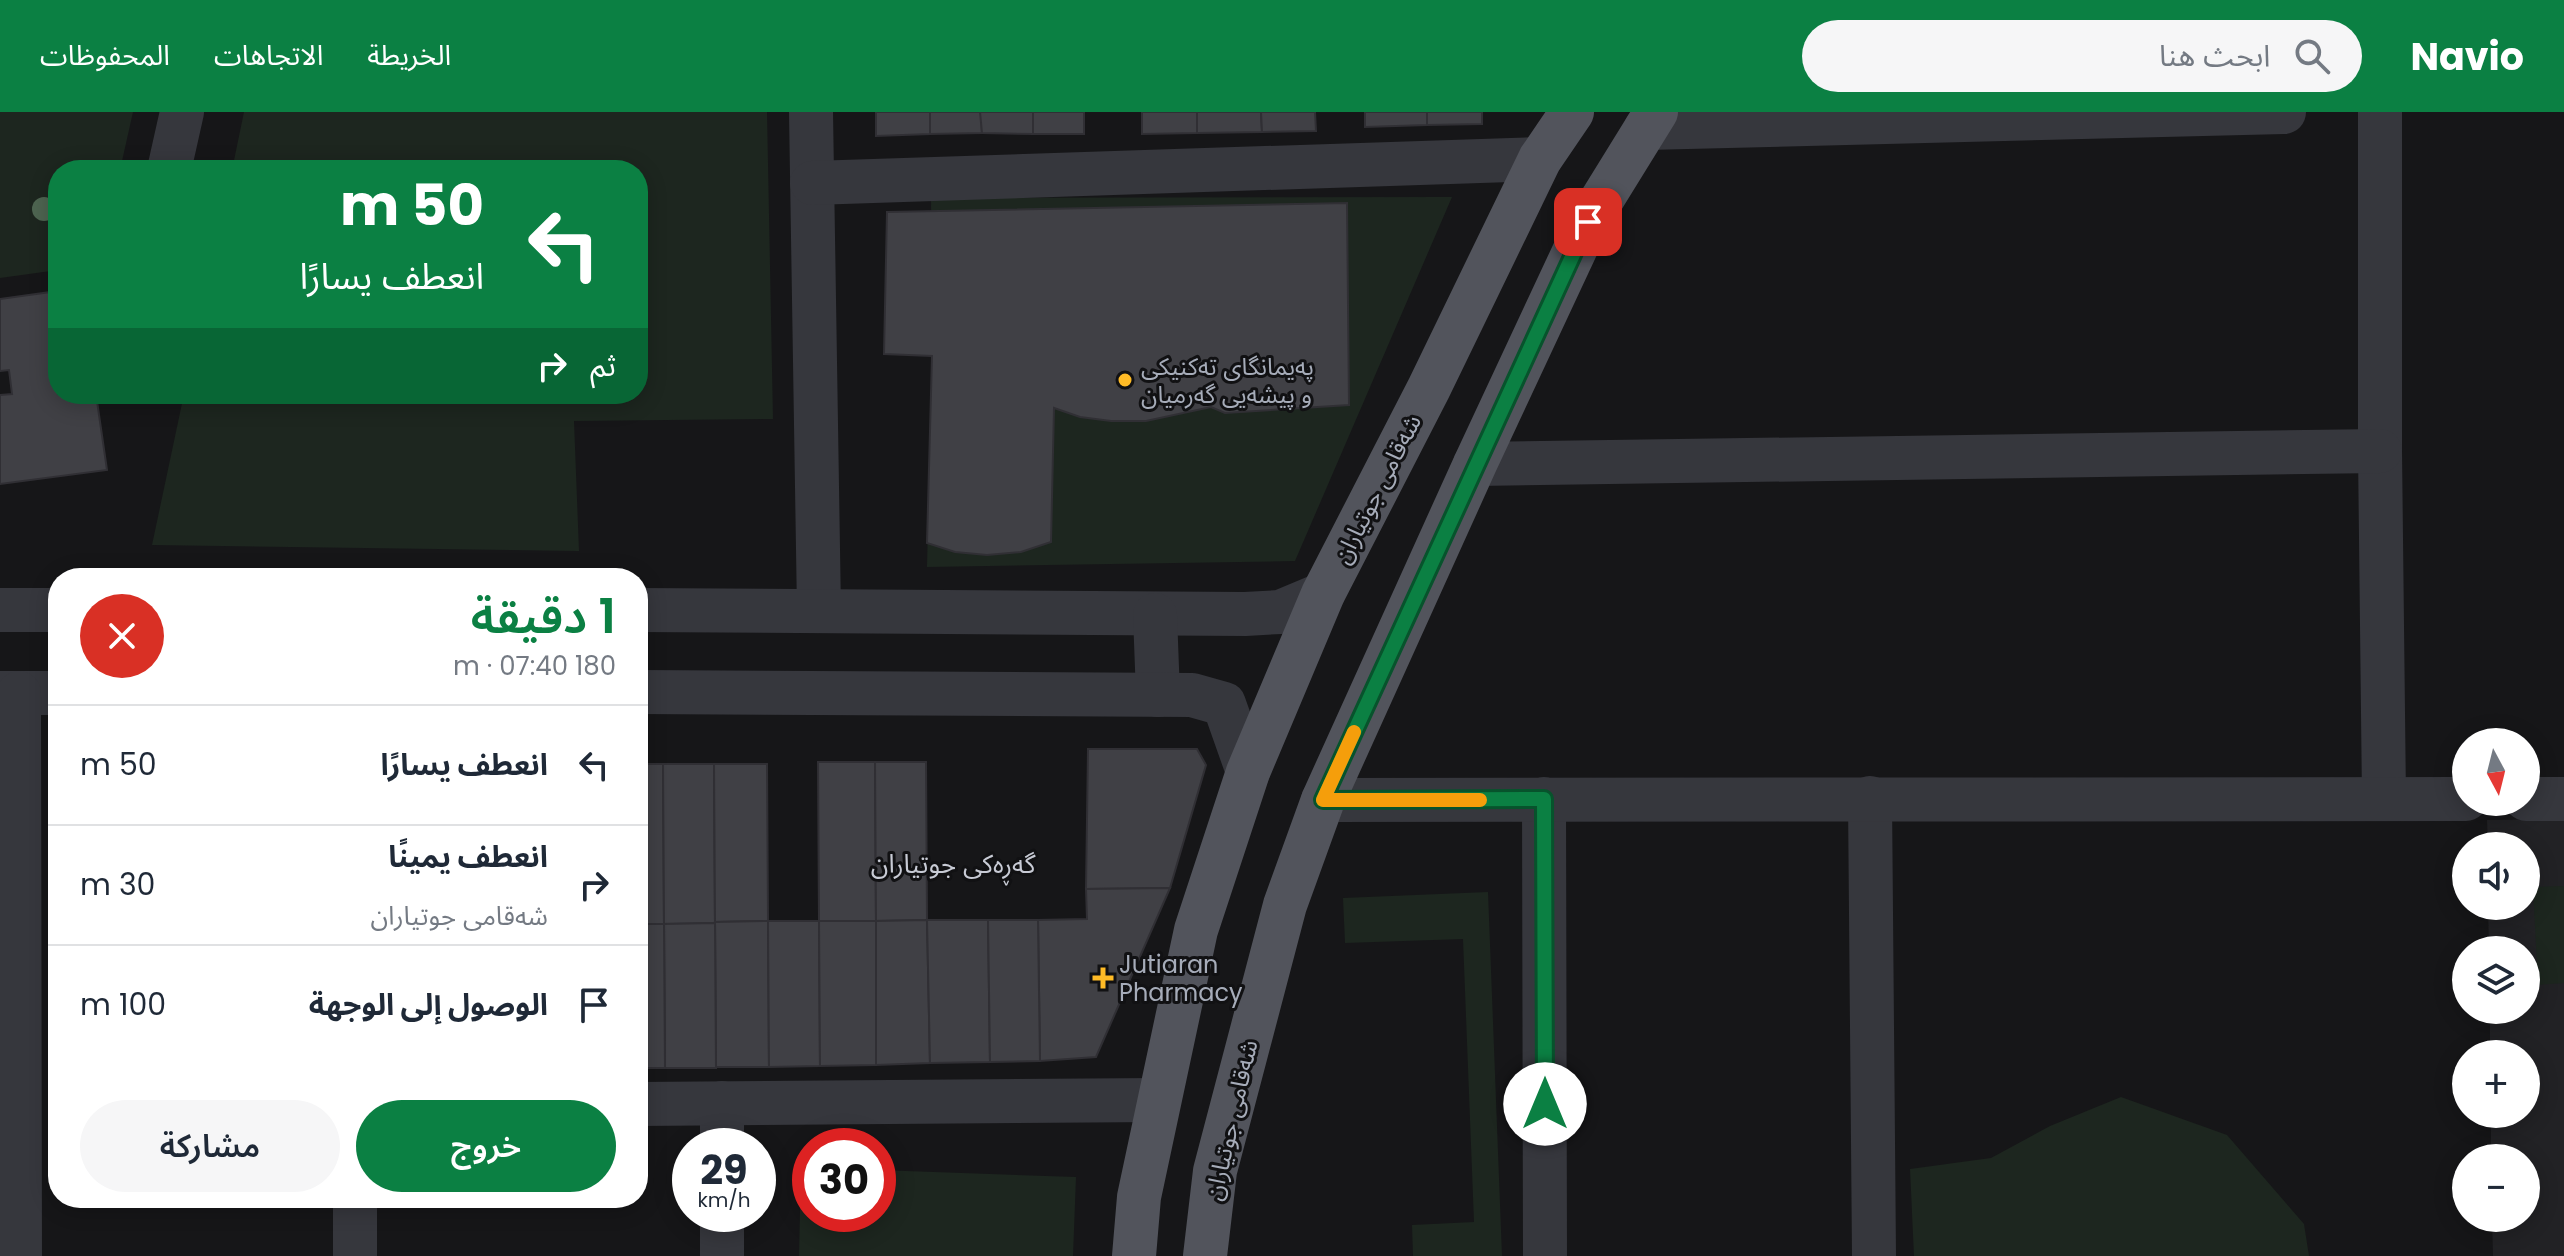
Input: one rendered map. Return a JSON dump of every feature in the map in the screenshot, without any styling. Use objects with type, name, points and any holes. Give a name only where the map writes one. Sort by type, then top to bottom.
[{"type":"main road","name":"شەقامی جوتیاران","points":[[1134,1256],[1139,1197],[1196,930],[1248,772],[1323,594],[1429,388],[1540,159],[1572,112]]},
{"type":"main road","name":"شەقامی جوتیاران","points":[[1205,1256],[1219,1156],[1285,905],[1323,800],[1588,222],[1651,120]]},
{"type":"street","points":[[171,160],[182,112]]},
{"type":"street","points":[[811,112],[819,611]]},
{"type":"street","points":[[1651,120],[2284,112]]},
{"type":"street","points":[[2380,112],[2384,799]]},
{"type":"street","points":[[812,183],[1540,159]]},
{"type":"street","points":[[1475,464],[2380,451]]},
{"type":"street","points":[[648,610],[1155,615],[1280,612],[1323,594]]},
{"type":"street","points":[[0,610],[48,610]]},
{"type":"street","points":[[1155,615],[1158,695]]},
{"type":"street","points":[[648,692],[1192,695],[1224,704],[1248,772]]},
{"type":"street","points":[[20,1256],[26,1107],[26,693]]},
{"type":"street","points":[[1870,798],[1874,1256]]},
{"type":"street","points":[[1544,799],[1545,1256]]},
{"type":"street","points":[[1323,800],[2452,799]]},
{"type":"street","points":[[2540,799],[2564,799]]},
{"type":"street","points":[[648,1104],[1159,1100]]},
{"type":"street","points":[[722,1103],[722,1128]]},
{"type":"street","points":[[355,1208],[355,1256]]},
{"type":"street","points":[[722,1232],[722,1256]]},
{"type":"shaded area","points":[[0,112],[133,112],[122,160],[48,160],[48,271],[0,278]]},
{"type":"shaded area","points":[[244,112],[767,112],[773,419],[574,421],[579,551],[152,545],[182,404],[648,404],[648,160],[234,160]]},
{"type":"shaded area","name":"پەیمانگای تەکنیکی و پیشەیی گەرمیان","points":[[1452,197],[1295,561],[927,567],[932,356],[931,198]]},
{"type":"shaded area","points":[[2564,819],[2564,1256],[2493,1256],[2492,1232],[2540,1232],[2540,1144],[2491,1144],[2491,1128],[2540,1128],[2540,1040],[2490,1040],[2490,1024],[2540,1024],[2540,936],[2489,936],[2488,920],[2540,920],[2540,832],[2487,832],[2487,820]]},
{"type":"shaded area","points":[[2564,886],[2564,983],[2540,985],[2540,936],[2536,936],[2535,920],[2540,920],[2540,887]]},
{"type":"shaded area","points":[[1488,892],[1502,1256],[1413,1256],[1412,1225],[1474,1222],[1463,939],[1345,943],[1343,898]]},
{"type":"shaded area","points":[[2121,1097],[2227,1135],[2304,1224],[2309,1256],[1914,1256],[1910,1169],[1991,1158],[2050,1126]]},
{"type":"shaded area","points":[[896,1171],[1076,1177],[1073,1256],[799,1256],[800,1232],[896,1232]]},
{"type":"building","points":[[876,112],[930,112],[930,134],[876,136]]},
{"type":"building","points":[[930,112],[981,112],[982,133],[930,134]]},
{"type":"building","points":[[980,112],[1033,112],[1033,134],[982,133]]},
{"type":"building","points":[[1033,112],[1084,112],[1084,134],[1033,134]]},
{"type":"building","points":[[1142,112],[1197,112],[1197,133],[1142,134]]},
{"type":"building","points":[[1197,112],[1261,112],[1262,132],[1197,133]]},
{"type":"building","points":[[1261,112],[1315,112],[1316,131],[1262,132]]},
{"type":"building","points":[[1365,112],[1427,112],[1427,125],[1365,127]]},
{"type":"building","points":[[1427,112],[1482,112],[1482,124],[1427,125]]},
{"type":"building","name":"پەیمانگای تەکنیکی و پیشەیی گەرمیان","points":[[1347,203],[1349,405],[1225,413],[1211,407],[1146,421],[1080,417],[1054,408],[1051,542],[1021,552],[987,555],[955,552],[927,543],[932,356],[884,354],[887,212]]},
{"type":"building","points":[[48,292],[48,404],[97,404],[107,470],[0,484],[0,395],[12,394],[9,370],[0,371],[0,299]]},
{"type":"building","points":[[1088,749],[1197,749],[1206,765],[1170,888],[1086,889]]},
{"type":"building","points":[[818,762],[875,762],[876,921],[819,921]]},
{"type":"building","points":[[875,762],[926,762],[927,920],[876,921]]},
{"type":"building","points":[[648,764],[663,764],[664,924],[648,924]]},
{"type":"building","points":[[663,764],[714,764],[715,923],[664,924]]},
{"type":"building","points":[[714,764],[767,764],[768,921],[715,922]]},
{"type":"building","points":[[1170,888],[1096,1057],[1040,1061],[1038,920],[1087,919],[1086,889]]},
{"type":"building","points":[[927,920],[930,1063],[876,1065],[876,921]]},
{"type":"building","points":[[927,920],[988,920],[990,1062],[930,1063]]},
{"type":"building","points":[[988,920],[1038,920],[1040,1061],[990,1062]]},
{"type":"building","points":[[768,921],[769,1067],[716,1067],[715,922]]},
{"type":"building","points":[[768,921],[819,921],[820,1066],[769,1067]]},
{"type":"building","points":[[819,921],[876,921],[876,1065],[820,1066]]},
{"type":"building","points":[[715,923],[716,1068],[665,1068],[664,924]]},
{"type":"building","points":[[648,924],[664,924],[665,1068],[648,1068]]},
{"type":"slow traffic","points":[[1354,732],[1323,800],[1480,800]]},
{"type":"place","name":"پەیمانگای تەکنیکی و پیشەیی گەرمیان","points":[[1125,380]]},
{"type":"place","name":"Jutiaran Pharmacy","points":[[1103,978]]},
{"type":"district","name":"گەڕەکی جوتیاران","points":[[953,864]]},
{"type":"route","points":[[1545,1104],[1544,799],[1323,800],[1588,222]]}]
